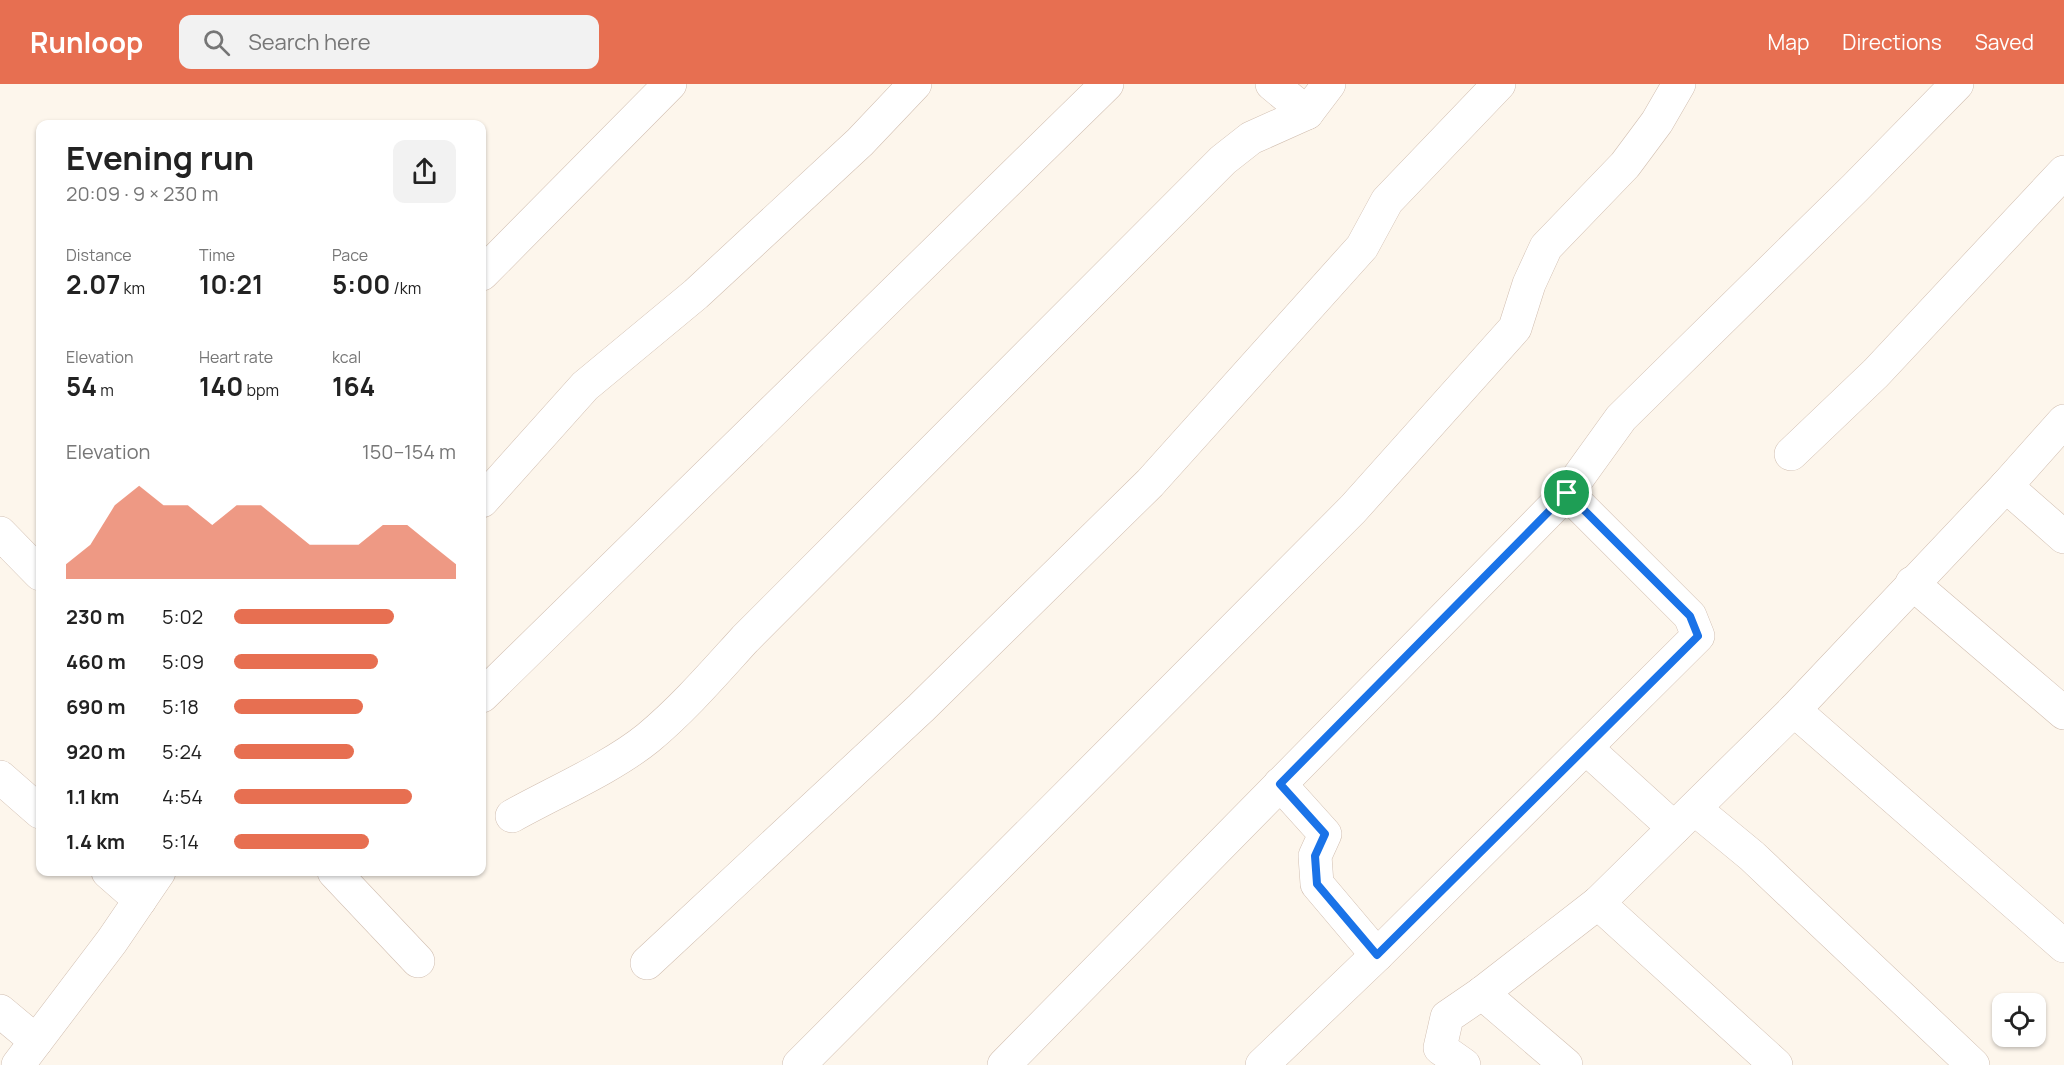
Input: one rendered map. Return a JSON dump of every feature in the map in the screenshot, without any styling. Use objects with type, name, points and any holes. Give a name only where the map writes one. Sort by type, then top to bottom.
[{"type":"street","points":[[486,270],[670,84]]},
{"type":"street","points":[[486,497],[585,386],[696,294],[860,142],[915,84]]},
{"type":"street","points":[[486,692],[1107,84]]},
{"type":"street","points":[[1272,84],[1307,112]]},
{"type":"street","points":[[512,816],[605,766],[655,732],[680,709],[753,630],[1223,160],[1251,138],[1307,112],[1329,84]]},
{"type":"street","points":[[647,963],[921,708],[1150,483],[1362,246],[1387,201],[1499,84]]},
{"type":"street","points":[[799,1065],[1353,509],[1515,328],[1529,284],[1546,248],[1625,165],[1657,122],[1679,84]]},
{"type":"street","points":[[1004,1065],[1567,493],[1621,418],[1855,188],[1957,84]]},
{"type":"street","points":[[1791,454],[1876,373],[2064,172]]},
{"type":"street","points":[[1464,1065],[1440,1048],[1447,1017],[1482,993],[1598,903],[1794,710],[2006,486],[2064,421]]},
{"type":"street","points":[[2006,486],[2064,537]]},
{"type":"street","points":[[1262,1065],[1377,955],[1698,636],[1690,616],[1567,493]]},
{"type":"street","points":[[0,533],[36,570]]},
{"type":"street","points":[[1912,583],[2064,713]]},
{"type":"street","points":[[1794,710],[2064,946]]},
{"type":"street","points":[[1586,748],[1684,819],[1752,856],[1973,1065]]},
{"type":"street","points":[[0,777],[36,808]]},
{"type":"street","points":[[1280,784],[1325,834],[1315,856],[1317,884],[1377,955]]},
{"type":"street","points":[[113,876],[140,900]]},
{"type":"street","points":[[0,1011],[27,1053],[112,941],[156,876]]},
{"type":"street","points":[[338,876],[418,961]]},
{"type":"street","points":[[1598,903],[1776,1065]]},
{"type":"street","points":[[1482,993],[1566,1065]]},
{"type":"route","points":[[1567,493],[1690,616],[1698,636],[1377,955],[1317,884],[1315,856],[1325,834],[1280,784],[1567,493]]}]
